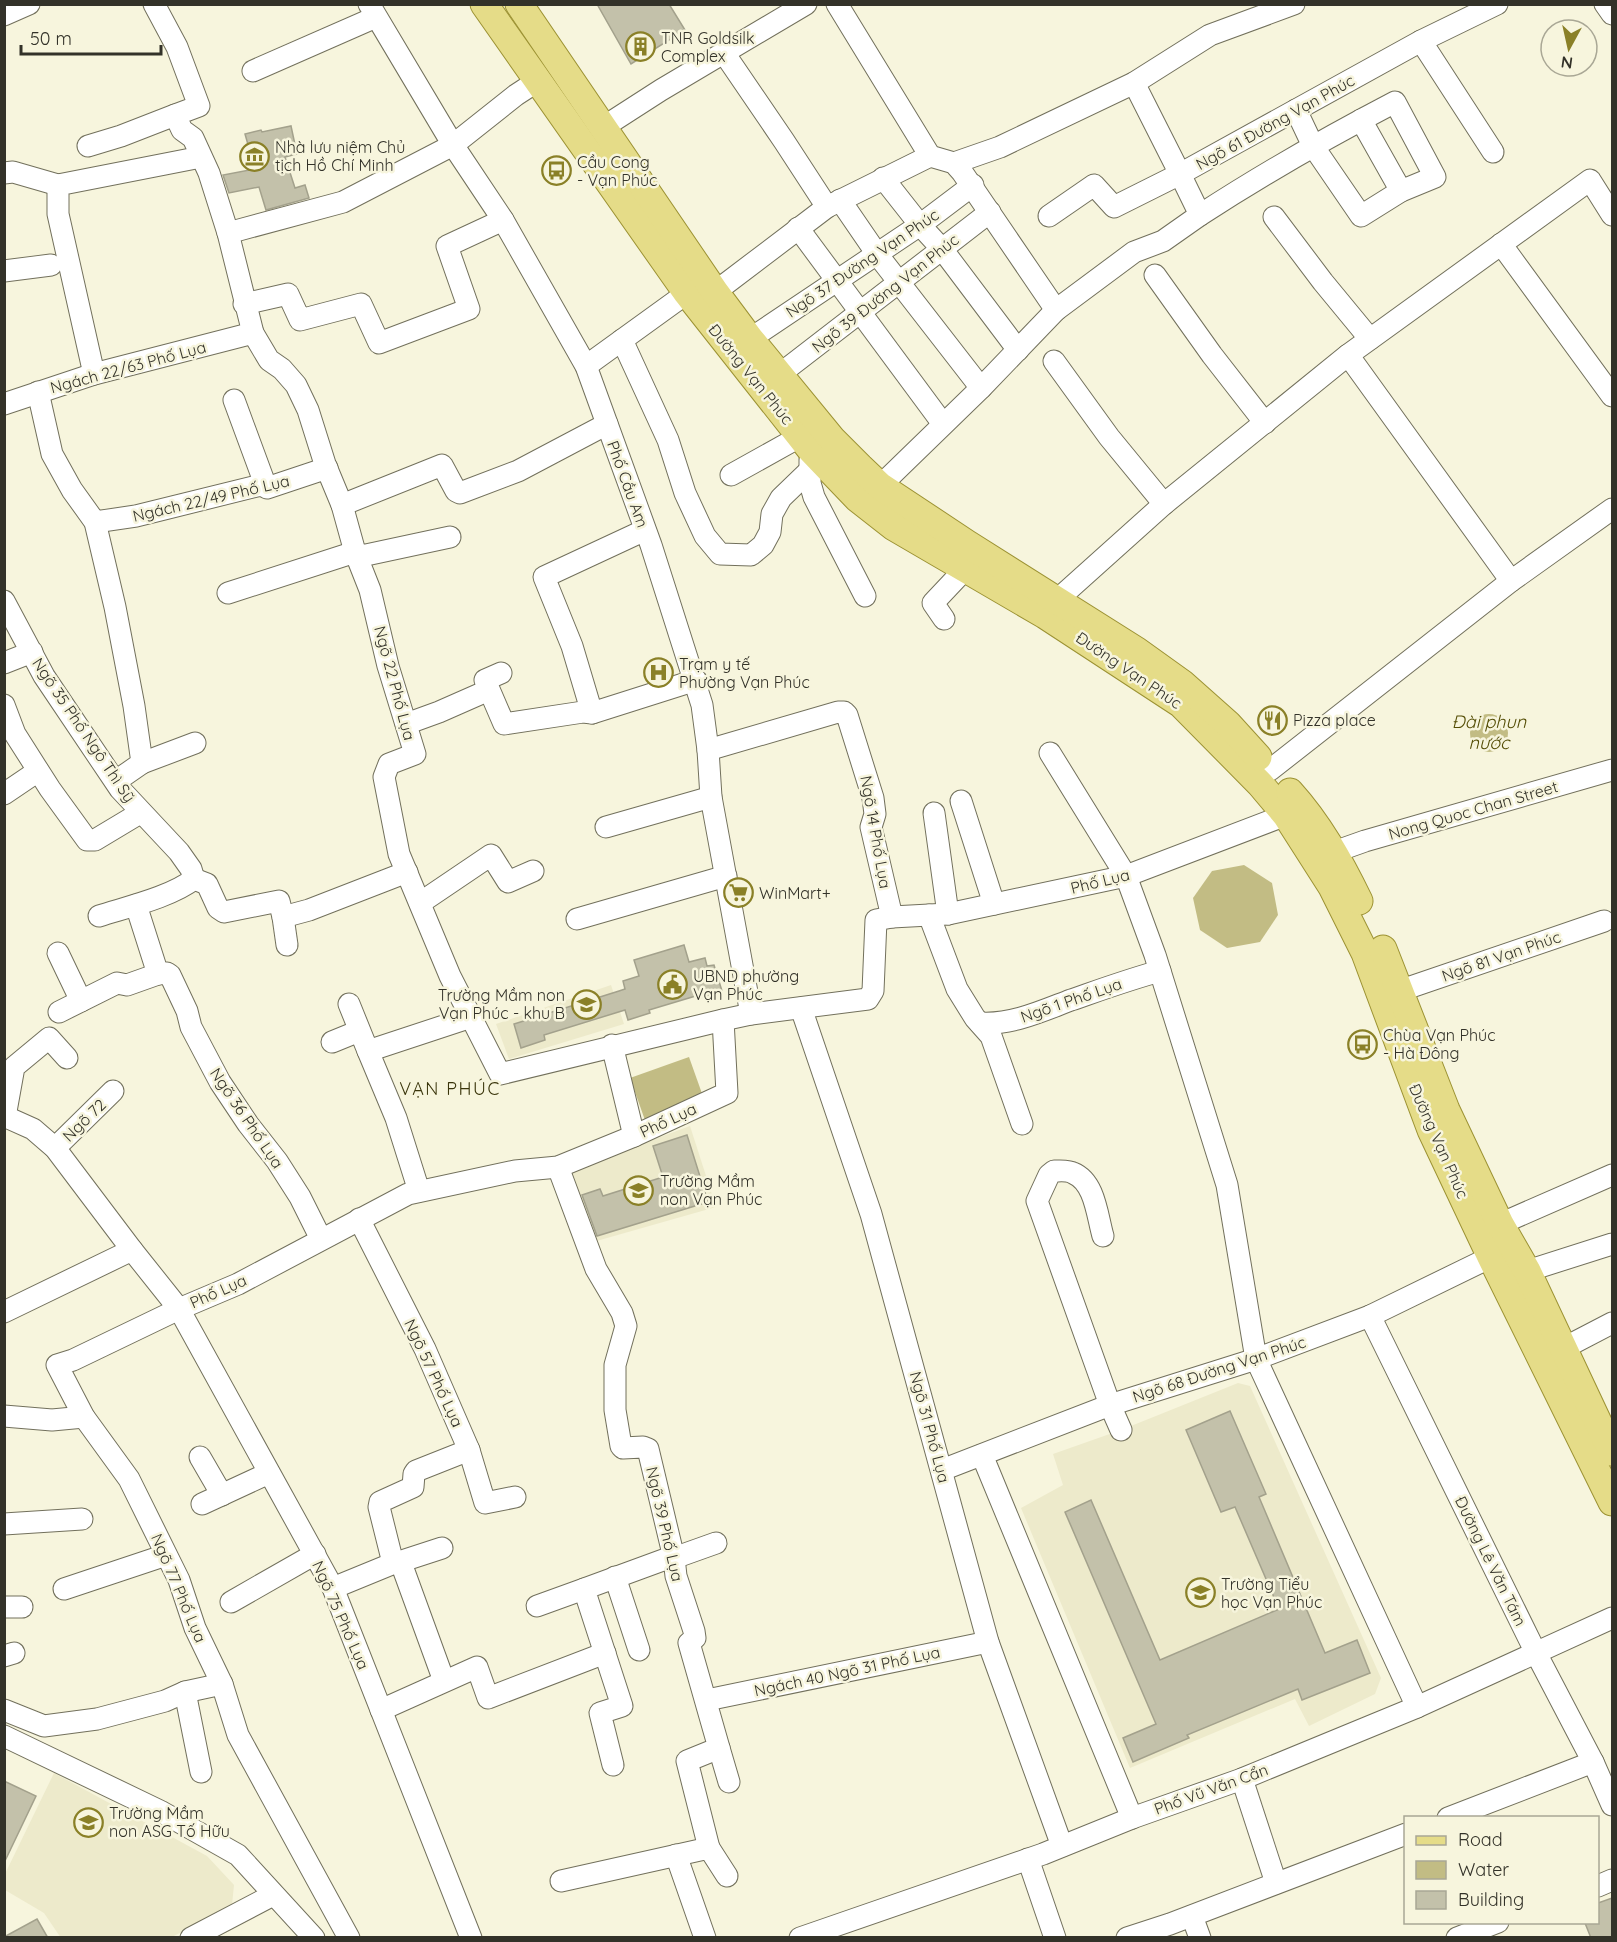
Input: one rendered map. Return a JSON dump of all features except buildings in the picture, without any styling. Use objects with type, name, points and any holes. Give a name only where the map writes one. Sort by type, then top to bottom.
[{"type":"main road","name":"Đường Vạn Phúc","points":[[484,4],[687,293],[772,382],[880,486],[969,545],[1180,704],[1260,784],[1286,815],[1332,887],[1365,953],[1390,994],[1500,1224],[1527,1271],[1597,1426],[1612,1502]]},
{"type":"main road","name":"Đường Vạn Phúc","points":[[519,4],[715,292],[750,339],[807,452],[857,498],[894,527],[966,568],[1051,607],[1137,651],[1183,684],[1228,724],[1300,803],[1334,852],[1378,937],[1390,994],[1431,1130],[1491,1257],[1612,1452]]},
{"type":"street","points":[[4,15],[29,4]]},
{"type":"street","points":[[88,146],[122,136],[199,106],[177,47],[154,4]]},
{"type":"street","points":[[602,128],[723,52],[806,4]]},
{"type":"street","points":[[826,4],[921,151],[954,163],[973,185],[1056,310]]},
{"type":"street","points":[[837,4],[921,151]]},
{"type":"street","points":[[954,163],[1000,147],[1134,83],[1210,35],[1294,4]]},
{"type":"street","name":"Ngõ 61 Đường Vạn Phúc","points":[[1200,215],[1180,174],[1421,41],[1497,4]]},
{"type":"street","points":[[1605,4],[1612,14]]},
{"type":"street","points":[[253,71],[373,11]]},
{"type":"street","name":"Phố Cầu Am","points":[[373,11],[457,142],[586,366],[696,680],[708,750],[711,797],[751,1014]]},
{"type":"street","points":[[1421,41],[1493,152]]},
{"type":"street","points":[[723,52],[833,204],[900,282],[981,388]]},
{"type":"street","points":[[228,233],[343,202],[457,142],[516,95],[539,80]]},
{"type":"street","points":[[1048,216],[1094,185],[1114,207],[1180,174],[1134,83]]},
{"type":"street","points":[[880,486],[981,388],[1056,310],[1134,252],[1163,241],[1200,215],[1313,146],[1395,102],[1436,177],[1401,191],[1361,216],[1313,146],[1296,110]]},
{"type":"street","name":"Ngõ 22 Phố Lụa","points":[[176,115],[182,130],[193,138],[212,182],[228,233],[253,333],[269,360],[282,369],[299,390],[342,505],[370,590],[388,666],[415,754],[389,764],[384,777],[399,854],[450,976],[500,1074],[612,1045],[723,1020]]},
{"type":"street","points":[[1361,120],[1401,191]]},
{"type":"street","points":[[715,292],[833,204],[883,178],[921,151]]},
{"type":"street","points":[[4,173],[13,172],[58,185],[201,157]]},
{"type":"street","points":[[883,178],[942,249],[1018,350]]},
{"type":"street","points":[[1051,607],[1164,504],[1348,355],[1590,180],[1612,215]]},
{"type":"street","points":[[58,185],[58,214],[94,374]]},
{"type":"street","name":"Ngõ 37 Đường Vạn Phúc","points":[[750,339],[920,225],[973,185]]},
{"type":"street","name":"Ngõ 39 Đường Vạn Phúc","points":[[772,382],[990,212]]},
{"type":"street","points":[[1274,217],[1370,339]]},
{"type":"street","points":[[244,304],[288,294],[300,320],[361,304],[379,343],[469,309],[447,246],[503,220]]},
{"type":"street","points":[[798,228],[943,424]]},
{"type":"street","points":[[1502,244],[1612,396]]},
{"type":"street","points":[[4,271],[51,266]]},
{"type":"street","points":[[1155,275],[1212,355],[1265,423]]},
{"type":"street","points":[[586,366],[687,293]]},
{"type":"street","name":"Ngách 22/63 Phố Lụa","points":[[4,404],[94,374],[253,333]]},
{"type":"street","points":[[622,340],[668,440],[686,492],[705,536],[720,554],[750,555],[763,545],[770,532],[772,514],[807,452]]},
{"type":"street","points":[[1348,355],[1511,581]]},
{"type":"street","points":[[1054,361],[1109,436],[1164,504]]},
{"type":"street","points":[[38,392],[52,454],[72,490],[94,522],[115,607],[142,763]]},
{"type":"street","points":[[234,400],[265,484]]},
{"type":"street","points":[[342,505],[442,465],[456,491],[460,493],[518,471],[607,424]]},
{"type":"street","points":[[731,475],[807,452]]},
{"type":"street","points":[[807,452],[814,496],[865,596]]},
{"type":"street","name":"Ngách 22/49 Phố Lụa","points":[[94,522],[136,516],[265,484],[267,488],[327,468]]},
{"type":"street","points":[[1270,770],[1511,581],[1612,509]]},
{"type":"street","points":[[592,712],[572,646],[544,577],[645,530]]},
{"type":"street","points":[[228,593],[356,553],[366,555],[450,537]]},
{"type":"street","points":[[944,619],[933,603],[966,568]]},
{"type":"street","name":"Ngõ 35 Phố Ngô Thì Sỹ","points":[[4,601],[45,676],[120,789],[140,813],[179,852],[191,869],[194,879],[207,884],[218,908],[224,912],[279,901],[284,917]]},
{"type":"street","points":[[4,663],[32,652]]},
{"type":"street","points":[[406,724],[440,712],[495,681],[504,724],[592,712],[696,680]]},
{"type":"street","points":[[4,705],[15,734],[38,771],[89,841],[95,840],[140,813]]},
{"type":"street","name":"Ngõ 14 Phố Lụa","points":[[708,750],[837,712],[844,712],[849,718],[873,798],[875,814],[871,827],[892,917]]},
{"type":"street","points":[[116,781],[142,763],[195,742]]},
{"type":"street","points":[[1050,753],[1126,876],[1160,970],[1227,1185],[1256,1359],[1417,1707]]},
{"type":"street","name":"Nong Quoc Chan Street","points":[[1334,852],[1612,770]]},
{"type":"street","points":[[4,794],[38,771]]},
{"type":"street","points":[[606,827],[711,797]]},
{"type":"street","points":[[961,801],[994,904]]},
{"type":"street","points":[[934,813],[938,915],[957,989],[991,1036],[1022,1124]]},
{"type":"street","name":"Phố Lụa","points":[[892,917],[938,915],[1126,876],[1286,815]]},
{"type":"street","points":[[420,903],[491,855],[508,882],[533,871]]},
{"type":"street","points":[[286,945],[284,917],[309,910],[407,872]]},
{"type":"street","points":[[578,919],[726,876]]},
{"type":"street","points":[[99,916],[136,905],[177,889],[194,879]]},
{"type":"street","points":[[59,1012],[117,983],[127,986],[158,974],[136,905]]},
{"type":"street","points":[[723,1020],[751,1014],[871,998],[875,923],[878,919],[892,917]]},
{"type":"street","name":"Ngõ 81 Vạn Phúc","points":[[1390,994],[1604,921]]},
{"type":"street","points":[[58,953],[81,1001]]},
{"type":"street","name":"Ngõ 1 Phố Lụa","points":[[980,1023],[1001,1023],[1028,1016],[1160,970]]},
{"type":"street","name":"Ngõ 36 Phố Lụa","points":[[158,974],[170,975],[187,1011],[191,1028],[219,1082],[277,1161],[300,1197],[321,1239]]},
{"type":"street","points":[[349,1004],[396,1118],[419,1191]]},
{"type":"street","name":"Ngõ 31 Phố Lụa","points":[[801,1008],[871,1214],[987,1642],[1062,1846]]},
{"type":"street","points":[[368,1052],[471,1017]]},
{"type":"street","name":"Phố Lụa","points":[[5,1116],[33,1129],[56,1148],[179,1309],[238,1284],[408,1194],[514,1171],[558,1167],[634,1136],[727,1093],[723,1020]]},
{"type":"street","points":[[332,1042],[359,1031]]},
{"type":"street","points":[[5,1116],[14,1067],[49,1038],[67,1058]]},
{"type":"street","points":[[612,1045],[634,1136]]},
{"type":"street","name":"Ngõ 72","points":[[56,1148],[113,1091]]},
{"type":"street","name":"Ngõ 39 Phố Lụa","points":[[558,1167],[596,1269],[622,1313],[626,1326],[615,1365],[615,1410],[621,1446],[623,1448],[643,1446],[648,1449],[674,1557],[676,1576],[695,1638],[688,1643],[706,1700]]},
{"type":"street","points":[[1103,1236],[1092,1194],[1084,1179],[1072,1172],[1054,1171],[1049,1175],[1037,1201],[1121,1430]]},
{"type":"street","points":[[1500,1224],[1612,1175]]},
{"type":"street","name":"Ngõ 57 Phố Lụa","points":[[359,1219],[425,1349],[469,1450],[485,1503],[515,1497]]},
{"type":"street","points":[[1527,1271],[1612,1244]]},
{"type":"street","points":[[4,1312],[132,1250]]},
{"type":"street","name":"Ngõ 68 Đường Vạn Phúc","points":[[942,1470],[1110,1405],[1256,1359],[1370,1316],[1491,1257]]},
{"type":"street","name":"Ngõ 77 Phố Lụa","points":[[179,1309],[73,1360],[57,1365],[84,1417],[129,1479],[179,1580],[195,1628],[222,1684],[238,1735],[349,1938]]},
{"type":"street","name":"Ngõ 75 Phố Lụa","points":[[179,1309],[333,1588],[471,1938]]},
{"type":"street","name":"Đường Lê Văn Tám","points":[[1370,1316],[1536,1653],[1593,1762],[1612,1805]]},
{"type":"street","points":[[1562,1349],[1612,1323]]},
{"type":"street","points":[[4,1416],[52,1420],[84,1417]]},
{"type":"street","points":[[444,1682],[404,1567],[396,1563],[379,1507],[380,1502],[412,1488],[416,1471],[469,1450]]},
{"type":"street","points":[[982,1455],[1132,1818]]},
{"type":"street","points":[[200,1457],[222,1495]]},
{"type":"street","points":[[201,1504],[269,1473]]},
{"type":"street","points":[[4,1524],[82,1519]]},
{"type":"street","points":[[537,1606],[716,1543]]},
{"type":"street","points":[[333,1588],[442,1548]]},
{"type":"street","points":[[64,1589],[166,1554]]},
{"type":"street","points":[[231,1602],[315,1554]]},
{"type":"street","points":[[615,1577],[639,1650]]},
{"type":"street","points":[[584,1589],[622,1706],[600,1713],[613,1765]]},
{"type":"street","name":"Phố Vũ Văn Cẩn","points":[[800,1938],[1028,1859],[1132,1818],[1242,1779],[1417,1707],[1612,1618]]},
{"type":"street","name":"Ngách 40 Ngõ 31 Phố Lụa","points":[[706,1700],[987,1642]]},
{"type":"street","points":[[381,1710],[477,1667],[489,1698],[605,1653]]},
{"type":"street","points":[[4,1710],[44,1726],[97,1719],[165,1701],[185,1692],[222,1684]]},
{"type":"street","points":[[185,1692],[201,1772]]},
{"type":"street","points":[[706,1700],[729,1782]]},
{"type":"street","points":[[34,1750],[44,1726]]},
{"type":"street","points":[[4,1736],[160,1811],[238,1856],[314,1938]]},
{"type":"street","points":[[719,1748],[687,1761],[709,1848],[727,1876]]},
{"type":"street","points":[[1453,1816],[1593,1762]]},
{"type":"street","points":[[1242,1779],[1276,1883]]},
{"type":"street","points":[[1127,1938],[1154,1934],[1192,1916],[1404,1835]]},
{"type":"street","points":[[561,1881],[709,1848]]},
{"type":"street","points":[[676,1855],[705,1938]]},
{"type":"street","points":[[1028,1859],[1055,1938]]},
{"type":"street","points":[[191,1938],[273,1895]]},
{"type":"street","points":[[1192,1916],[1200,1938]]},
{"type":"street","points":[[1457,1938],[1495,1924]]},
{"type":"shaded area","name":"Trường Mầm non Vạn Phúc - khu B","points":[[611,985],[624,1024],[509,1059],[496,1024]]},
{"type":"shaded area","name":"Trường Mầm non Vạn Phúc","points":[[690,1126],[716,1207],[586,1244],[563,1173]]},
{"type":"shaded area","name":"Trường Tiểu học Vạn Phúc","points":[[1238,1383],[1250,1386],[1381,1678],[1375,1694],[1309,1726],[1295,1699],[1130,1768],[1021,1508],[1063,1485],[1053,1454],[1121,1430]]},
{"type":"shaded area","name":"Trường Mầm non ASG Tố Hữu","points":[[54,1773],[207,1856],[234,1885],[232,1905],[172,1937],[61,1938],[44,1913],[5,1890],[4,1876]]},
{"type":"water","name":"Đài phun nước","points":[[1489,714],[1503,719],[1508,733],[1503,747],[1489,752],[1475,747],[1470,733],[1475,719]]},
{"type":"water","points":[[1244,865],[1272,883],[1278,915],[1260,942],[1227,948],[1200,930],[1193,898],[1212,871]]},
{"type":"water","points":[[689,1057],[705,1102],[646,1123],[630,1078]]},
{"type":"place","name":"TNR Goldsilk Complex","points":[[640,47]]},
{"type":"place","name":"Nhà lưu niệm Chủ tịch Hồ Chí Minh","points":[[254,156]]},
{"type":"place","name":"Cầu Cong - Vạn Phúc","points":[[556,171]]},
{"type":"place","name":"Trạm y tế Phường Vạn Phúc","points":[[658,673]]},
{"type":"place","name":"Pizza place","points":[[1272,720]]},
{"type":"place","name":"WinMart+","points":[[738,893]]},
{"type":"place","name":"UBND phường Vạn Phúc","points":[[672,985]]},
{"type":"place","name":"Trường Mầm non Vạn Phúc - khu B","points":[[586,1004]]},
{"type":"place","name":"Chùa Vạn Phúc - Hà Đông","points":[[1362,1044]]},
{"type":"place","name":"Trường Mầm non Vạn Phúc","points":[[639,1190]]},
{"type":"place","name":"Trường Tiểu học Vạn Phúc","points":[[1200,1593]]},
{"type":"place","name":"Trường Mầm non ASG Tố Hữu","points":[[88,1822]]},
{"type":"district","name":"VẠN PHÚC","points":[[450,1089]]}]
